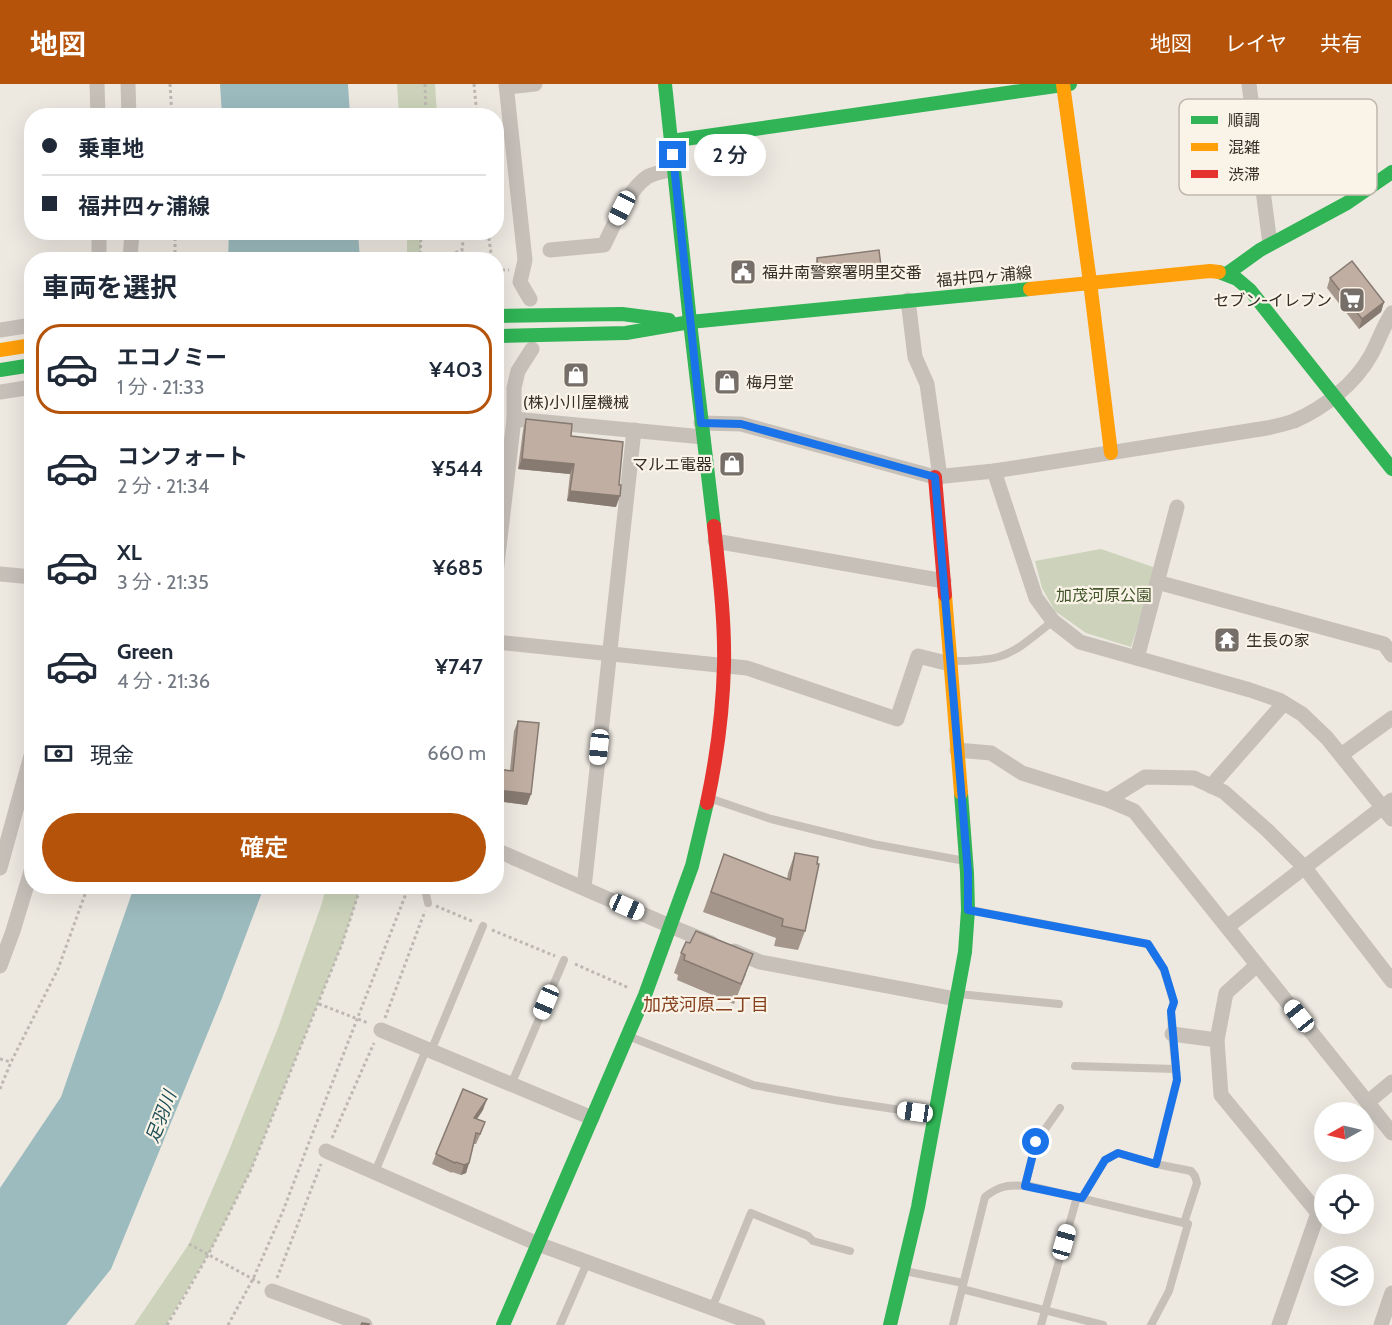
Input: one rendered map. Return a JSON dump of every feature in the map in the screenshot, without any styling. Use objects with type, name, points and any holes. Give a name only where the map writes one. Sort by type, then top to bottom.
[{"type":"street","points":[[97,84],[98,108]]},
{"type":"street","points":[[128,84],[129,108]]},
{"type":"street","points":[[530,300],[520,282],[525,260],[507,86],[535,84]]},
{"type":"street","points":[[503,1325],[645,995],[692,866],[701,833],[718,734],[724,665],[723,620],[665,84]]},
{"type":"street","points":[[672,141],[1065,84],[1111,453]]},
{"type":"street","points":[[1249,84],[1251,99]]},
{"type":"street","points":[[550,250],[604,245],[622,208],[637,187],[648,176],[674,169]]},
{"type":"street","points":[[1377,184],[1392,172]]},
{"type":"street","points":[[1264,195],[1270,244]]},
{"type":"street","points":[[1360,195],[1344,206],[1270,244],[1228,273],[1250,290],[1392,469]]},
{"type":"street","name":"福井四ヶ浦線","points":[[690,322],[1210,271],[1228,273]]},
{"type":"street","points":[[890,1325],[918,1207],[965,952],[968,910],[937,477],[927,384],[915,357],[908,300]]},
{"type":"street","points":[[514,419],[634,430],[702,430],[741,424],[937,477],[994,471],[1292,422],[1334,397],[1352,382],[1371,355],[1392,313]]},
{"type":"street","points":[[504,316],[622,314],[690,322]]},
{"type":"street","points":[[504,336],[626,333],[690,322]]},
{"type":"street","points":[[0,330],[24,326]]},
{"type":"street","points":[[0,350],[24,346]]},
{"type":"street","points":[[504,505],[514,419],[514,388],[518,371],[532,349]]},
{"type":"street","points":[[0,370],[24,366]]},
{"type":"street","points":[[0,392],[24,388]]},
{"type":"street","points":[[584,888],[634,430]]},
{"type":"street","points":[[994,471],[1036,598],[1053,621],[1080,642],[1250,690],[1284,703],[1302,714],[1327,738],[1389,808],[1227,927]]},
{"type":"street","points":[[1137,658],[1177,507]]},
{"type":"street","points":[[715,541],[944,581]]},
{"type":"street","points":[[0,574],[24,576]]},
{"type":"street","points":[[1157,582],[1384,644],[1392,655]]},
{"type":"street","points":[[504,643],[747,668],[897,719],[918,656],[950,663]]},
{"type":"street","points":[[1211,786],[1284,703]]},
{"type":"street","points":[[1341,755],[1392,718]]},
{"type":"street","points":[[957,750],[991,753],[1022,772],[1108,800],[1134,811],[1368,1102],[1392,1082]]},
{"type":"street","points":[[1108,800],[1145,777],[1194,778],[1224,792],[1305,868],[1392,981]]},
{"type":"street","points":[[0,868],[2,850],[24,778]]},
{"type":"street","points":[[504,853],[670,926],[760,962],[957,996]]},
{"type":"street","points":[[0,966],[24,894]]},
{"type":"street","points":[[0,940],[13,931]]},
{"type":"street","points":[[1257,965],[1226,993],[1217,1040],[1221,1095],[1318,1213],[1279,1325]]},
{"type":"street","points":[[381,1030],[592,1118]]},
{"type":"street","points":[[1172,1034],[1217,1040]]},
{"type":"street","points":[[1374,1110],[1392,1133]]},
{"type":"street","points":[[326,1151],[538,1244],[758,1325]]},
{"type":"street","points":[[272,1291],[365,1325]]},
{"type":"street","points":[[1381,1325],[1392,1293]]},
{"type":"lane","points":[[950,663],[999,657],[1022,646],[1053,621]]},
{"type":"lane","points":[[708,797],[771,819],[873,844],[966,861]]},
{"type":"lane","points":[[426,894],[428,903]]},
{"type":"lane","points":[[968,910],[1148,944],[1164,969],[1174,1002],[1171,1011],[1177,1080],[1156,1164]]},
{"type":"lane","points":[[375,1172],[483,926]]},
{"type":"lane","points":[[511,1085],[564,960]]},
{"type":"lane","points":[[957,996],[1059,1004]]},
{"type":"lane","points":[[627,1035],[753,1084],[834,1100],[935,1115]]},
{"type":"lane","points":[[1075,1066],[1176,1070]]},
{"type":"lane","points":[[1025,1186],[1036,1142],[1060,1108]]},
{"type":"lane","points":[[1041,1325],[1079,1197],[1105,1160],[1118,1153],[1191,1171],[1196,1176],[1197,1183],[1184,1223]]},
{"type":"lane","points":[[953,1325],[985,1197],[996,1188],[1025,1186],[1188,1224],[1169,1291],[1151,1325]]},
{"type":"lane","points":[[712,1308],[751,1213],[808,1236],[813,1241],[850,1251]]},
{"type":"lane","points":[[561,1325],[587,1263]]},
{"type":"lane","points":[[903,1271],[1104,1325]]},
{"type":"path","points":[[170,84],[172,108]]},
{"type":"path","points":[[425,84],[426,108]]},
{"type":"path","points":[[474,84],[476,108]]},
{"type":"path","points":[[457,252],[462,250],[463,240]]},
{"type":"path","points":[[0,1089],[11,1062],[58,969],[85,894]]},
{"type":"path","points":[[167,1325],[208,1255],[250,1172],[342,944],[358,894]]},
{"type":"path","points":[[228,1325],[253,1279],[283,1211],[406,894]]},
{"type":"path","points":[[272,1291],[326,1151],[381,1030],[428,903],[645,995]]},
{"type":"path","points":[[318,1004],[357,1018]]},
{"type":"path","points":[[0,1059],[11,1062]]},
{"type":"path","points":[[189,1244],[253,1279]]},
{"type":"green space","points":[[397,84],[435,84],[437,108],[399,108]]},
{"type":"green space","points":[[407,240],[421,240],[420,252],[407,252]]},
{"type":"green space","name":"加茂河原公園","points":[[1101,549],[1156,568],[1131,647],[1086,633],[1055,611],[1042,588],[1035,561]]},
{"type":"green space","points":[[324,894],[359,894],[342,944],[250,1172],[208,1255],[166,1325],[134,1325],[189,1244],[278,1028]]},
{"type":"water","points":[[220,84],[348,84],[350,108],[222,108]]},
{"type":"water","points":[[229,240],[359,240],[359,252],[228,252]]},
{"type":"water","name":"足羽川","points":[[132,894],[261,894],[222,998],[111,1269],[66,1325],[0,1325],[0,1188],[61,1097]]},
{"type":"building","points":[[879,250],[881,266],[819,275],[817,258]]},
{"type":"building","points":[[1352,261],[1384,302],[1362,319],[1330,278]]},
{"type":"building","points":[[526,419],[572,424],[571,436],[623,442],[620,496],[570,491],[574,464],[522,459]]},
{"type":"building","points":[[518,721],[539,723],[531,794],[504,791],[504,770],[513,771]]},
{"type":"building","points":[[795,853],[818,857],[817,864],[819,864],[805,931],[782,926],[783,919],[711,892],[724,854],[790,880]]},
{"type":"building","points":[[696,931],[753,954],[741,984],[684,960],[685,955],[681,953],[686,942],[690,943]]},
{"type":"building","points":[[463,1089],[487,1099],[474,1118],[485,1122],[480,1134],[476,1133],[469,1163],[464,1165],[436,1154]]},
{"type":"traffic: fast","points":[[665,84],[690,322],[1030,289]]},
{"type":"traffic: fast","points":[[671,141],[1070,84]]},
{"type":"traffic: fast","points":[[1377,182],[1392,172]]},
{"type":"traffic: fast","points":[[1228,273],[1260,250],[1359,195]]},
{"type":"traffic: fast","points":[[1219,272],[1237,279],[1250,290],[1392,469]]},
{"type":"traffic: fast","points":[[504,316],[622,314],[669,320]]},
{"type":"traffic: fast","points":[[504,336],[626,333],[690,322]]},
{"type":"traffic: fast","points":[[690,322],[714,526]]},
{"type":"traffic: fast","points":[[0,370],[24,366]]},
{"type":"traffic: fast","points":[[890,1325],[918,1207],[965,952],[968,910],[961,793]]},
{"type":"traffic: fast","points":[[503,1325],[645,995],[692,866],[707,803]]},
{"type":"traffic: slow","points":[[1063,84],[1111,453]]},
{"type":"traffic: slow","points":[[1030,289],[1210,271],[1219,272]]},
{"type":"traffic: slow","points":[[0,350],[24,346]]},
{"type":"traffic: slow","points":[[945,595],[961,793]]},
{"type":"traffic: jam","points":[[935,477],[945,595]]},
{"type":"traffic: jam","points":[[707,803],[718,734],[724,665],[723,613],[714,526]]},
{"type":"place","name":"福井南警察署明里交番","points":[[743,272]]},
{"type":"place","name":"セブン-イレブン","points":[[1352,300]]},
{"type":"place","name":"(株)小川屋機械","points":[[576,375]]},
{"type":"place","name":"梅月堂","points":[[727,382]]},
{"type":"place","name":"マルエ電器","points":[[732,464]]},
{"type":"place","name":"生長の家","points":[[1227,640]]},
{"type":"district","name":"加茂河原二丁目","points":[[706,1005]]},
{"type":"route","points":[[673,155],[701,423],[741,424],[935,477],[968,873],[968,910],[1148,944],[1164,969],[1174,1002],[1171,1011],[1177,1080],[1156,1164],[1118,1153],[1105,1160],[1082,1198],[1025,1186],[1036,1142]]}]
